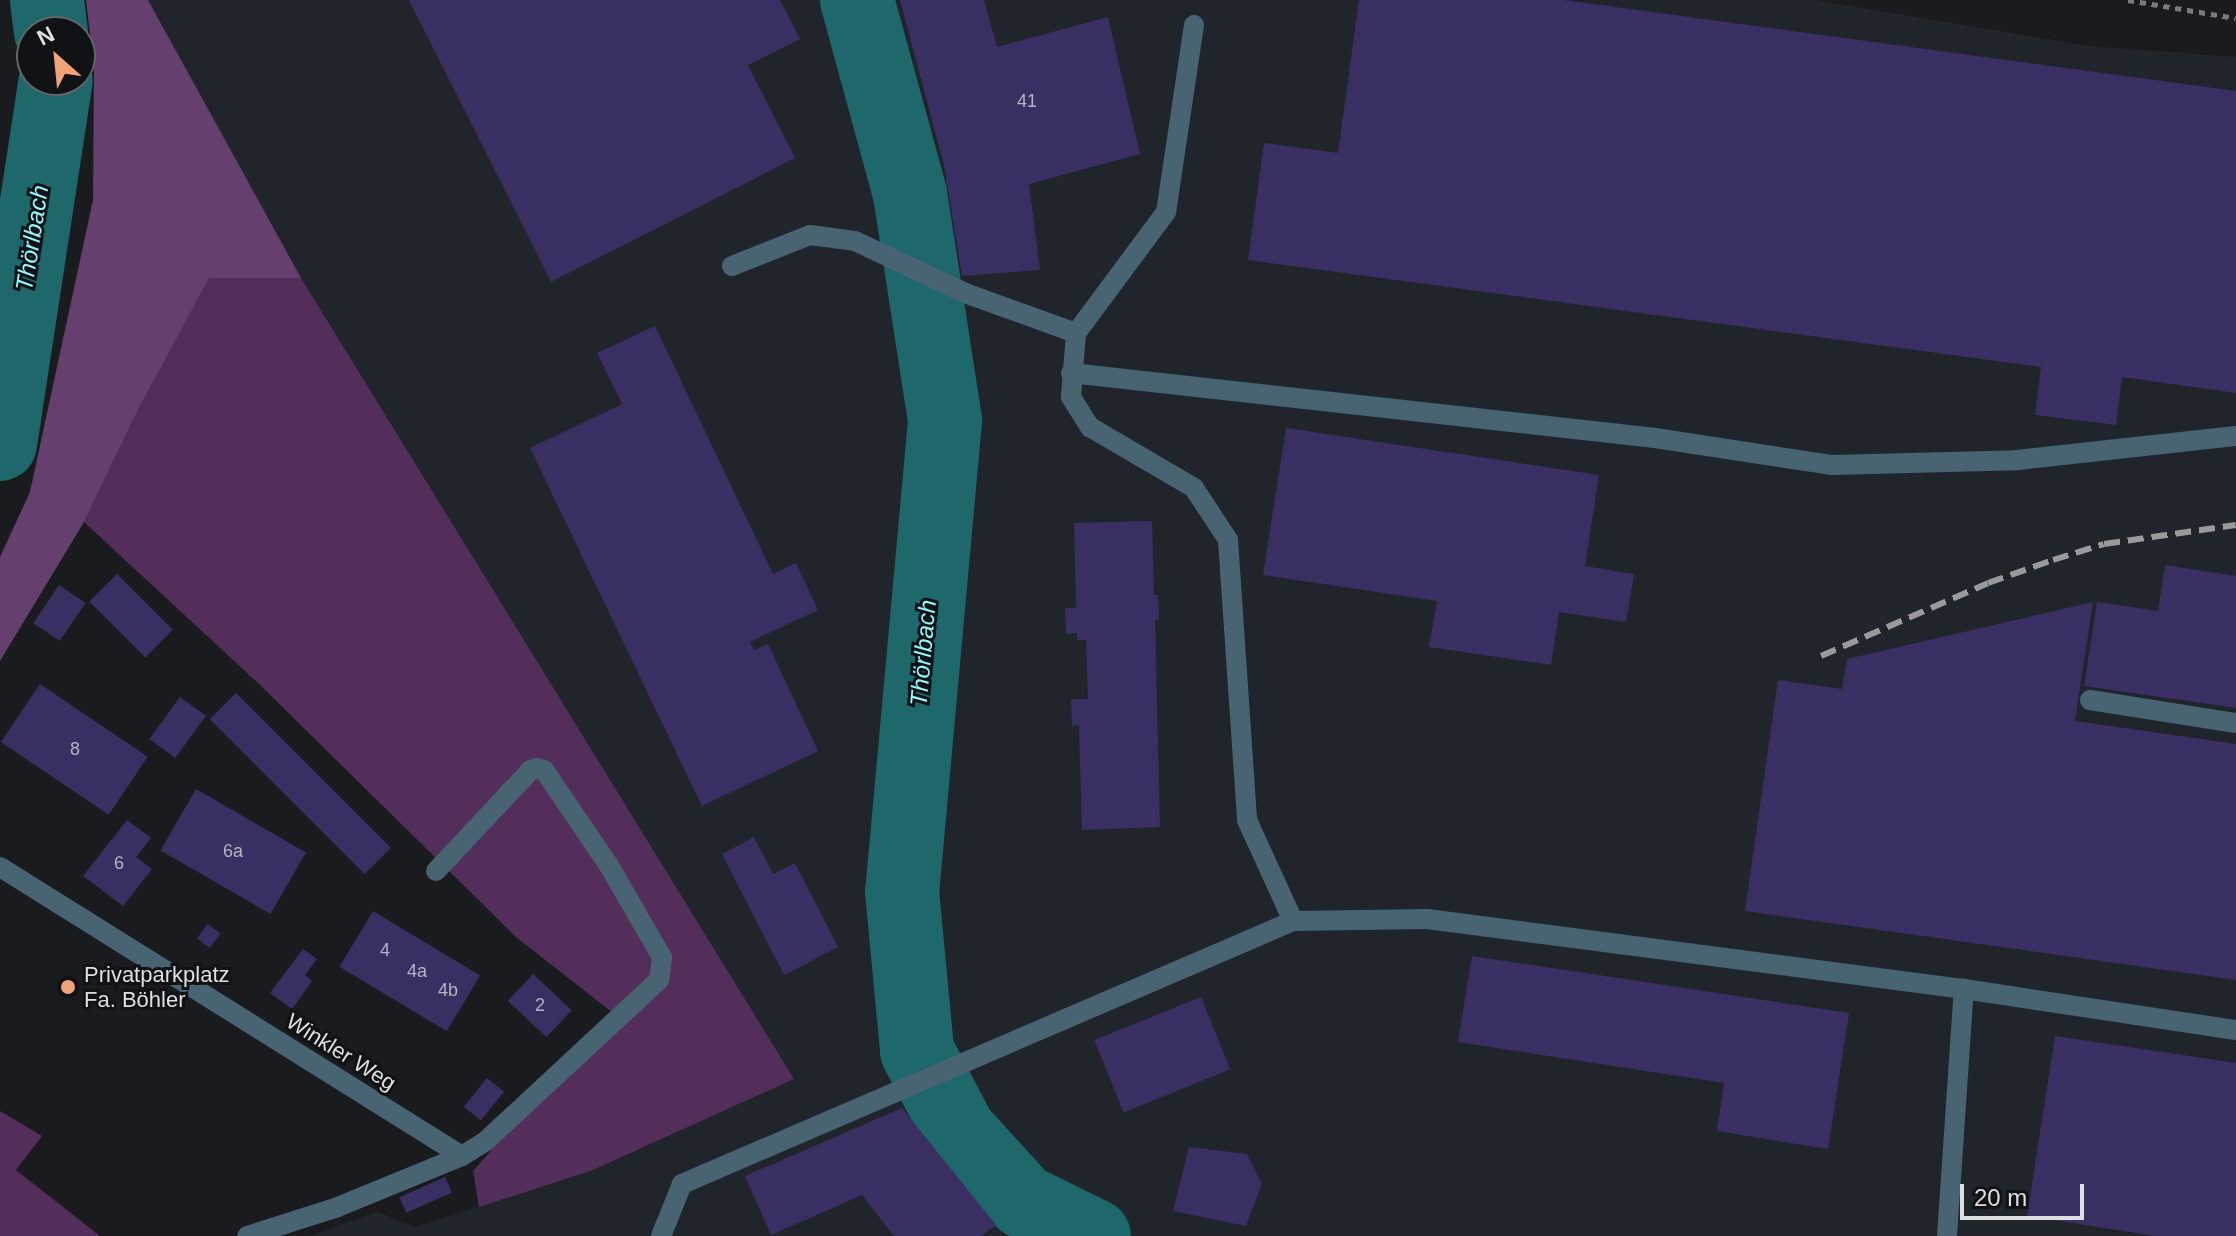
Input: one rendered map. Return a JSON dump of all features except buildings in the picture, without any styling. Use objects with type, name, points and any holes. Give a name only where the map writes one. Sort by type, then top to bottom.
[{"type":"street","points":[[1194,25],[1166,212],[1076,333],[1071,397],[1090,427],[1194,488],[1228,540],[1247,820],[1293,921]]},
{"type":"street","points":[[732,266],[810,235],[855,241],[965,293],[1076,333]]},
{"type":"street","points":[[1071,373],[1655,438],[1831,465],[2017,460],[2236,436]]},
{"type":"street","points":[[2090,700],[2236,723]]},
{"type":"street","points":[[247,1236],[335,1208],[462,1156],[486,1141],[659,980],[662,957],[608,864],[544,770],[531,770],[436,871]]},
{"type":"street","name":"Winkler Weg","points":[[0,867],[462,1156]]},
{"type":"street","points":[[661,1236],[682,1184],[1293,921],[1427,919],[1964,989],[2236,1030]]},
{"type":"street","points":[[1947,1236],[1964,989]]},
{"type":"path","points":[[2128,0],[2236,18]]},
{"type":"shaded area","points":[[86,0],[148,0],[301,278],[209,278],[138,410],[84,522],[0,661],[0,557],[30,492],[93,200],[96,16],[88,16]]},
{"type":"shaded area","points":[[148,0],[1816,0],[2089,46],[2236,57],[2236,1236],[309,1236],[377,1212],[414,1227],[590,1172],[793,1079],[282,247]]},
{"type":"shaded area","points":[[209,277],[301,278],[794,1079],[591,1171],[479,1207],[473,1171],[613,1013],[516,937],[259,684],[84,522],[138,410]]},
{"type":"shaded area","points":[[0,1111],[42,1136],[16,1170],[100,1236],[0,1236]]},
{"type":"waterway","name":"Thörlbach","points":[[47,0],[49,16]]},
{"type":"waterway","name":"Thörlbach","points":[[857,0],[910,194],[945,421],[902,891],[917,1051],[959,1131],[1023,1201],[1094,1236]]},
{"type":"waterway","name":"Thörlbach","points":[[0,444],[54,96]]},
{"type":"railway","points":[[1821,656],[1988,583],[2053,560],[2104,544],[2236,525]]},
{"type":"place","name":"Privatparkplatz Fa. Böhler","points":[[68,987]]}]
